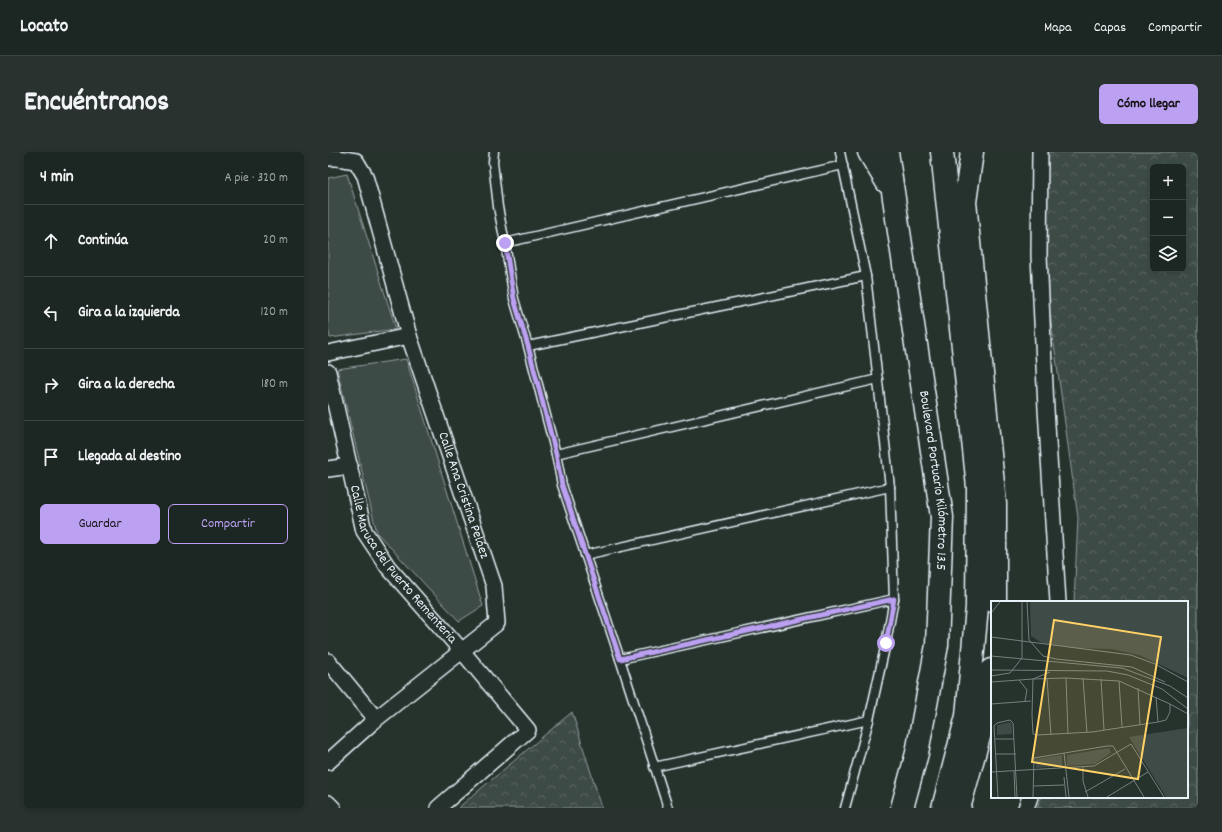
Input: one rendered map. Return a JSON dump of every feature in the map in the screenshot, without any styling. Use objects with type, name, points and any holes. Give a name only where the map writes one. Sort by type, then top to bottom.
[{"type":"main road","points":[[869,152],[892,189]]},
{"type":"main road","name":"Boulevard Portuario Kilómetro 13.5","points":[[887,152],[942,517],[937,645],[917,753],[902,808]]},
{"type":"main road","points":[[942,152],[978,487],[977,607],[967,716],[943,808]]},
{"type":"main road","points":[[972,152],[965,202],[995,504],[995,601]]},
{"type":"main road","points":[[959,808],[980,734],[991,675]]},
{"type":"street","points":[[1040,152],[1040,263],[1046,409],[1058,601]]},
{"type":"street","name":"Calle Ana Cristina Peláez","points":[[328,158],[356,161],[365,176],[409,336],[494,586],[497,623],[376,719],[328,762]]},
{"type":"street","points":[[328,353],[409,336]]},
{"type":"street","name":"Calle Maruca del Puerto Rementeria","points":[[328,372],[364,531],[388,567],[462,651],[528,730],[438,808]]},
{"type":"street","points":[[328,469],[350,466]]},
{"type":"street","points":[[328,661],[376,719]]},
{"type":"street","points":[[1026,808],[1030,798]]},
{"type":"street","points":[[328,803],[333,808]]},
{"type":"lane","points":[[494,152],[493,162],[498,207],[514,299],[528,346],[556,454],[562,485],[668,808]]},
{"type":"lane","points":[[840,152],[866,276],[890,487],[894,599],[869,720],[845,808]]},
{"type":"lane","points":[[505,243],[843,165]]},
{"type":"lane","points":[[528,346],[866,276]]},
{"type":"lane","points":[[556,454],[878,379]]},
{"type":"lane","points":[[585,555],[890,487]]},
{"type":"lane","points":[[620,659],[894,599]]},
{"type":"lane","points":[[654,767],[869,720]]},
{"type":"green space","points":[[1047,152],[1198,152],[1198,808],[1037,808],[1041,798],[1188,798],[1188,601],[1074,601],[1078,518],[1048,300],[1044,182]]},
{"type":"green space","points":[[347,174],[396,329],[330,338],[328,327],[328,178]]},
{"type":"green space","points":[[406,359],[483,606],[459,621],[377,533],[337,369]]},
{"type":"green space","points":[[572,712],[602,808],[458,808]]},
{"type":"route","points":[[505,243],[514,299],[528,346],[556,454],[562,485],[620,659],[894,599],[886,643]]}]
